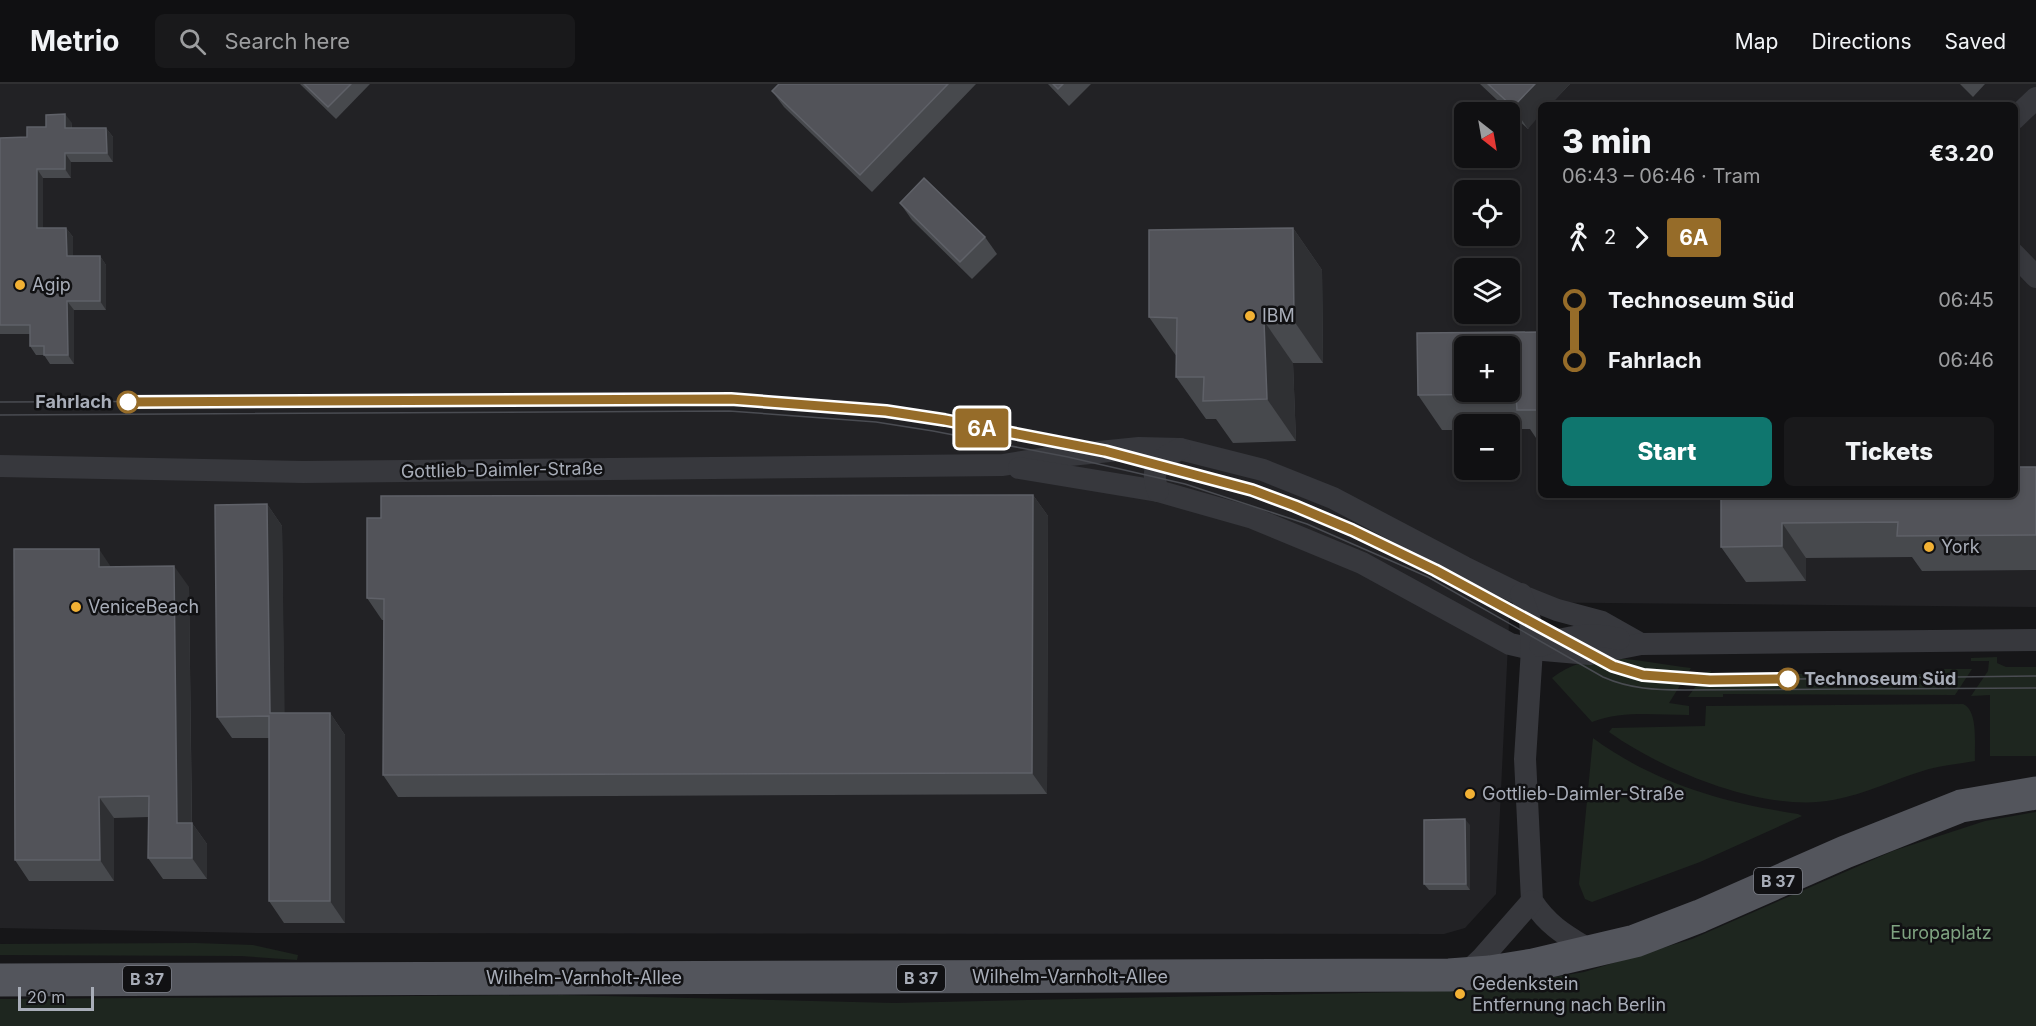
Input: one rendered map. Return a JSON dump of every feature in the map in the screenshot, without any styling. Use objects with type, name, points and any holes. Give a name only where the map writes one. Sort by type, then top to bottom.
[{"type":"main road","name":"Wilhelm-Varnholt-Allee","points":[[0,980],[1465,974],[1533,965],[1635,940],[1700,916],[1845,852],[1961,807],[2036,793]]},
{"type":"street","points":[[2018,115],[2036,98]]},
{"type":"street","points":[[2018,258],[2036,276]]},
{"type":"street","name":"Gottlieb-Daimler-Straße","points":[[0,466],[303,472],[1003,465],[1060,456],[1138,448],[1180,448],[1263,470],[1332,498],[1521,594],[1557,610],[1602,622],[1641,644]]},
{"type":"street","points":[[1158,491],[1153,476],[1156,465],[1164,457],[1180,448]]},
{"type":"street","name":"Gottlieb-Daimler-Straße","points":[[1003,465],[1158,491],[1253,518],[1362,563],[1510,644],[1532,649],[1590,654],[1641,644],[2036,640]]},
{"type":"street","points":[[1521,594],[1530,620],[1532,649],[1525,759],[1532,901],[1543,918],[1593,952]]},
{"type":"street","points":[[1465,974],[1532,901]]},
{"type":"shaded area","points":[[0,84],[2036,84],[2036,607],[1510,602],[1496,894],[1465,928],[1444,934],[255,933],[0,928]]},
{"type":"green space","points":[[1997,657],[1997,663],[2006,667],[2036,667],[2036,756],[1990,756],[1990,695],[1971,696],[1988,671],[1989,661],[1971,661],[1971,658]]},
{"type":"green space","points":[[1610,658],[1691,668],[1669,703],[1689,706],[1689,715],[1628,715],[1592,722],[1552,678],[1580,664]]},
{"type":"green space","points":[[1935,669],[1972,669],[1955,695],[1723,694],[1723,697],[1688,697],[1706,672],[1711,671],[1712,674],[1935,674]]},
{"type":"green space","points":[[1963,704],[1968,708],[1974,721],[1975,761],[1929,769],[1833,800],[1806,802],[1777,800],[1716,786],[1658,761],[1609,732],[1612,728],[1705,726],[1706,706]]},
{"type":"green space","points":[[1593,738],[1640,767],[1691,789],[1743,804],[1802,816],[1700,862],[1592,902],[1585,899],[1579,884]]},
{"type":"green space","name":"Europaplatz","points":[[2036,812],[2036,1026],[0,1026],[0,999],[562,995],[894,1003],[1404,992],[1495,987],[1584,972],[1692,939],[1893,851],[1985,821]]},
{"type":"green space","points":[[0,944],[253,945],[298,955],[297,960],[241,956],[0,955]]},
{"type":"building","points":[[304,84],[351,84],[328,107]]},
{"type":"building","points":[[779,84],[948,84],[860,175],[772,91]]},
{"type":"building","points":[[1053,84],[1063,84],[1058,89]]},
{"type":"building","points":[[1488,84],[1535,84],[1518,102],[1508,102]]},
{"type":"building","points":[[65,114],[65,128],[106,128],[107,153],[65,153],[65,169],[37,169],[37,228],[66,228],[67,256],[100,256],[100,301],[67,301],[68,355],[44,355],[44,346],[30,346],[30,325],[0,325],[0,138],[27,137],[27,127],[46,127],[46,115]]},
{"type":"building","points":[[924,178],[985,237],[960,262],[900,203]]},
{"type":"building","points":[[1293,228],[1294,321],[1264,321],[1267,399],[1203,401],[1204,377],[1176,377],[1177,318],[1149,317],[1149,230]]},
{"type":"building","points":[[1538,332],[1538,410],[1517,410],[1516,402],[1520,402],[1520,336],[1454,336],[1454,395],[1418,395],[1417,333]]},
{"type":"building","points":[[2018,467],[2036,467],[2036,535],[1897,536],[1898,522],[1782,523],[1782,546],[1721,547],[1721,498],[2018,498]]},
{"type":"building","points":[[1033,495],[1032,773],[383,775],[384,599],[367,598],[367,518],[381,518],[381,496]]},
{"type":"building","points":[[267,504],[270,713],[330,713],[330,901],[269,901],[269,716],[217,717],[215,505]]},
{"type":"building","points":[[14,549],[99,549],[99,567],[174,566],[177,823],[192,823],[192,858],[148,858],[149,796],[99,797],[100,860],[15,860]]},
{"type":"building","points":[[1465,819],[1466,884],[1424,884],[1424,820]]},
{"type":"tram line","points":[[0,402],[731,399],[886,411],[1105,451],[1252,490],[1317,514],[1435,570],[1613,666],[1643,675],[1710,680],[2036,676]]},
{"type":"tram line","name":"6A","points":[[128,402],[731,399],[886,411],[926,417],[1105,451],[1252,490],[1317,514],[1370,538],[1513,611],[1613,666],[1643,675],[1710,680],[1788,679]]},
{"type":"tram line","points":[[0,415],[729,411],[876,422],[1068,457],[1185,484],[1307,524],[1428,577],[1603,677],[1623,684],[1674,690],[2036,688]]},
{"type":"place","name":"Agip","points":[[20,285]]},
{"type":"place","name":"IBM","points":[[1250,316]]},
{"type":"place","name":"Fahrlach","points":[[128,402]]},
{"type":"place","name":"York","points":[[1929,547]]},
{"type":"place","name":"VeniceBeach","points":[[76,607]]},
{"type":"place","name":"Technoseum Süd","points":[[1788,679]]},
{"type":"place","name":"Gottlieb-Daimler-Straße","points":[[1470,794]]},
{"type":"place","name":"Gedenkstein Entfernung nach Berlin","points":[[1460,994]]}]
